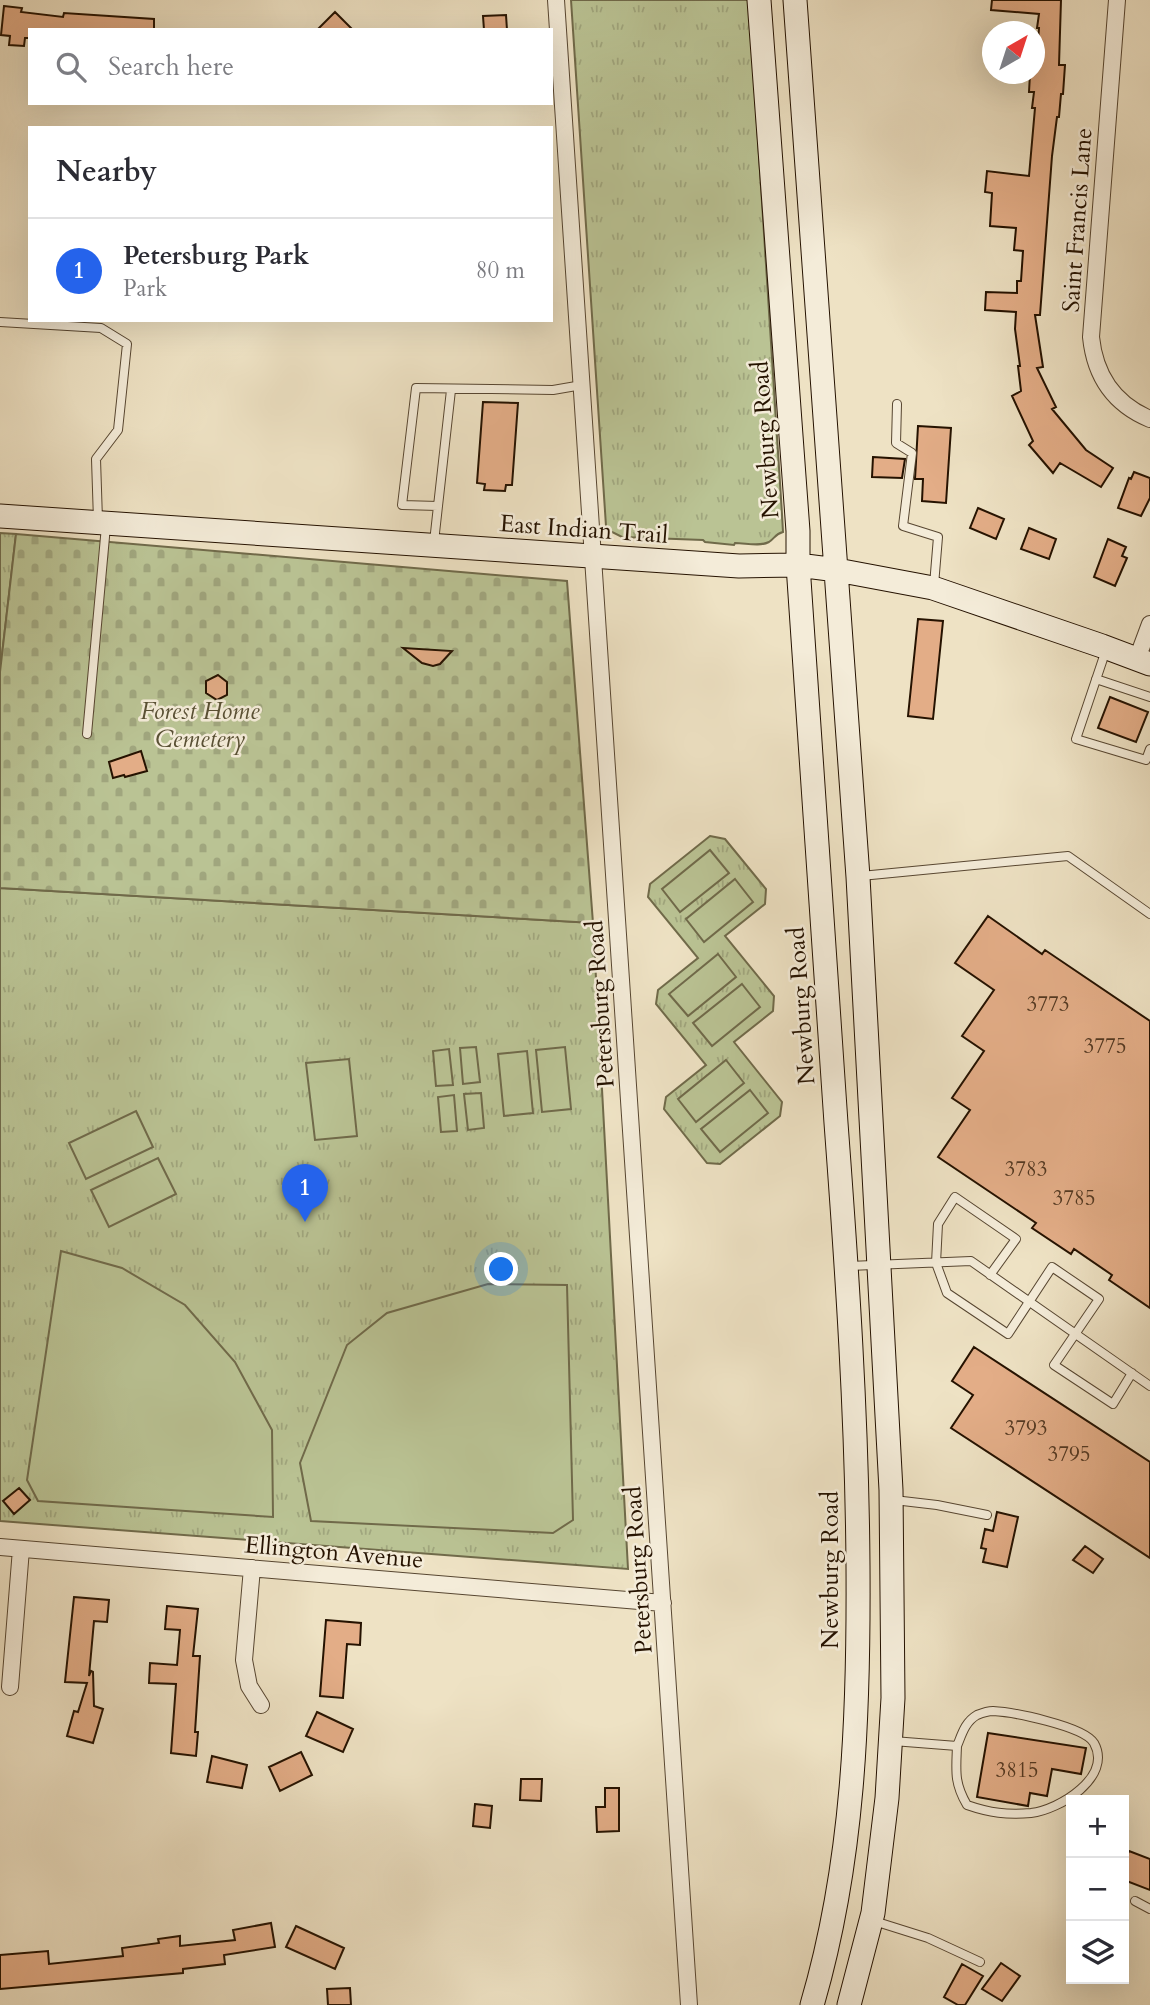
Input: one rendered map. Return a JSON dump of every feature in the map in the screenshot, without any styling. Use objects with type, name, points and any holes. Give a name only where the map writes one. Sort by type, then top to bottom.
[{"type":"main road","name":"Newburg Road","points":[[759,0],[798,531],[818,884],[846,1267],[857,1503],[856,1733],[850,1818],[833,1924],[812,2005]]},
{"type":"main road","points":[[795,0],[838,569],[858,877],[891,1500],[893,1698],[887,1798],[871,1920],[849,2005]]},
{"type":"main road","name":"East Indian Trail","points":[[0,516],[739,566],[798,565],[838,569],[933,588],[1143,662]]},
{"type":"street","name":"Petersburg Road","points":[[556,0],[690,2005]]},
{"type":"street","name":"Saint Francis Lane","points":[[1117,0],[1091,337],[1096,365],[1111,393],[1127,407],[1150,419]]},
{"type":"street","points":[[1143,662],[1150,624]]},
{"type":"street","name":"Ellington Avenue","points":[[0,1547],[663,1603]]},
{"type":"street","points":[[10,1687],[21,1549]]},
{"type":"street","points":[[252,1568],[244,1660],[248,1686],[261,1705]]},
{"type":"lane","points":[[0,322],[101,328],[127,344],[118,430],[96,459],[102,523],[88,734]]},
{"type":"lane","points":[[438,506],[402,505],[415,388],[553,390],[582,385]]},
{"type":"lane","points":[[434,545],[451,390]]},
{"type":"lane","points":[[897,404],[896,443],[912,453],[904,526],[938,537],[933,588]]},
{"type":"lane","points":[[1107,648],[1076,739],[1146,760],[1150,750]]},
{"type":"lane","points":[[1096,679],[1150,697]]},
{"type":"lane","points":[[858,877],[1068,856],[1150,914]]},
{"type":"lane","points":[[990,1275],[1016,1239],[956,1197],[937,1224],[936,1263],[947,1293],[1008,1334],[1052,1267],[1099,1299],[1054,1365],[1113,1404],[1132,1373]]},
{"type":"lane","points":[[846,1267],[971,1261],[1150,1386]]},
{"type":"lane","points":[[891,1500],[988,1515]]},
{"type":"lane","points":[[990,1711],[1059,1724],[1085,1735],[1093,1741],[1098,1760],[1083,1789],[1061,1802],[1034,1812],[994,1814],[967,1805],[960,1793],[955,1781],[957,1746],[966,1724],[976,1716],[990,1711]]},
{"type":"lane","points":[[890,1741],[957,1746]]},
{"type":"lane","points":[[1135,1901],[1150,1909]]},
{"type":"lane","points":[[871,1920],[928,1938],[980,1962]]},
{"type":"green space","points":[[571,0],[749,0],[783,532],[769,542],[734,545],[703,540],[622,537],[606,526]]},
{"type":"green space","points":[[0,533],[16,534],[0,672]]},
{"type":"green space","name":"Forest Home Cemetery","points":[[16,534],[567,581],[593,923],[0,888],[0,672]]},
{"type":"green space","points":[[710,836],[725,839],[766,889],[765,904],[725,936],[774,996],[773,1011],[734,1042],[782,1102],[780,1116],[720,1164],[707,1163],[664,1109],[666,1097],[706,1065],[656,1004],[658,990],[698,958],[648,897],[650,884]]},
{"type":"green space","points":[[710,850],[729,873],[680,912],[662,889]]},
{"type":"green space","points":[[735,879],[753,902],[704,942],[686,919]]},
{"type":"green space","points":[[0,888],[593,923],[628,1569],[0,1521]]},
{"type":"green space","points":[[718,954],[736,977],[688,1016],[669,994]]},
{"type":"green space","points":[[742,984],[760,1007],[712,1046],[693,1023]]},
{"type":"green space","points":[[476,1047],[480,1082],[463,1084],[460,1048]]},
{"type":"green space","points":[[565,1047],[571,1109],[542,1112],[536,1050]]},
{"type":"green space","points":[[449,1049],[453,1085],[436,1086],[433,1051]]},
{"type":"green space","points":[[527,1051],[533,1113],[504,1116],[498,1054]]},
{"type":"green space","points":[[349,1059],[357,1136],[315,1140],[306,1063]]},
{"type":"green space","points":[[726,1060],[744,1083],[696,1122],[678,1099]]},
{"type":"green space","points":[[750,1090],[768,1113],[720,1152],[701,1129]]},
{"type":"green space","points":[[481,1093],[484,1128],[468,1130],[464,1094]]},
{"type":"green space","points":[[454,1095],[457,1131],[441,1132],[438,1097]]},
{"type":"green space","points":[[136,1111],[153,1147],[86,1179],[69,1143]]},
{"type":"green space","points":[[158,1158],[176,1194],[109,1227],[91,1190]]},
{"type":"green space","points":[[61,1251],[122,1268],[185,1305],[235,1362],[272,1430],[273,1517],[38,1501],[27,1480]]},
{"type":"green space","points":[[488,1284],[567,1285],[573,1520],[553,1533],[311,1521],[300,1463],[347,1345],[387,1313]]},
{"type":"building","points":[[992,0],[1061,0],[1059,65],[1065,65],[1063,94],[1052,156],[1040,315],[1035,315],[1043,367],[1037,368],[1056,407],[1052,409],[1086,450],[1113,468],[1101,487],[1060,463],[1053,473],[1029,445],[1033,441],[1012,396],[1021,391],[1016,312],[985,310],[986,292],[1017,293],[1017,281],[1021,281],[1023,251],[1014,250],[1016,228],[990,226],[992,193],[985,192],[987,171],[1029,176],[1035,108],[1032,108],[1034,92],[1029,92],[1029,84],[1045,84],[1045,21],[1038,21],[1039,14],[991,10]]},
{"type":"building","points":[[4,6],[22,8],[21,12],[63,17],[64,13],[154,19],[154,28],[28,28],[28,38],[25,38],[24,46],[9,45],[10,36],[1,35]]},
{"type":"building","points":[[335,12],[351,28],[319,28]]},
{"type":"building","points":[[506,15],[507,28],[484,28],[483,16]]},
{"type":"building","points":[[483,402],[518,403],[512,485],[506,485],[505,491],[484,490],[485,484],[477,483]]},
{"type":"building","points":[[918,426],[951,428],[946,503],[922,501],[923,479],[915,479]]},
{"type":"building","points":[[873,457],[905,459],[902,478],[872,477]]},
{"type":"building","points":[[1134,472],[1150,478],[1150,498],[1141,516],[1118,508],[1129,478],[1131,479]]},
{"type":"building","points":[[978,508],[1004,519],[996,539],[970,528]]},
{"type":"building","points":[[1029,528],[1056,539],[1049,559],[1021,549]]},
{"type":"building","points":[[1108,539],[1126,547],[1122,556],[1127,558],[1115,586],[1094,577]]},
{"type":"building","points":[[918,619],[943,621],[933,719],[908,716]]},
{"type":"building","points":[[403,648],[452,651],[440,664],[433,666],[422,663]]},
{"type":"building","points":[[218,675],[227,682],[227,695],[217,700],[206,693],[206,681]]},
{"type":"building","points":[[1110,697],[1148,712],[1136,742],[1098,728]]},
{"type":"building","points":[[141,751],[147,771],[113,778],[109,762]]},
{"type":"building","points":[[988,916],[1042,954],[1045,950],[1150,1021],[1150,1308],[1109,1280],[1112,1275],[1074,1249],[1071,1254],[1032,1228],[1036,1223],[938,1157],[970,1110],[952,1098],[984,1051],[962,1036],[994,990],[955,963]]},
{"type":"building","points":[[974,1347],[1150,1462],[1150,1558],[951,1428],[973,1395],[952,1381]]},
{"type":"building","points":[[19,1488],[30,1500],[14,1514],[3,1501]]},
{"type":"building","points":[[997,1512],[1018,1517],[1007,1567],[983,1562],[986,1549],[981,1548],[985,1529],[993,1531]]},
{"type":"building","points":[[1085,1546],[1103,1559],[1093,1573],[1073,1560]]},
{"type":"building","points":[[74,1597],[109,1600],[107,1622],[94,1621],[89,1676],[91,1671],[93,1672],[94,1706],[103,1709],[93,1743],[67,1736],[74,1711],[78,1712],[87,1683],[65,1682]]},
{"type":"building","points":[[167,1606],[198,1609],[193,1656],[200,1656],[196,1756],[171,1753],[176,1684],[149,1683],[150,1663],[177,1665],[180,1630],[165,1629]]},
{"type":"building","points":[[326,1620],[361,1623],[360,1645],[347,1644],[343,1698],[320,1696]]},
{"type":"building","points":[[317,1712],[353,1729],[343,1752],[306,1736]]},
{"type":"building","points":[[988,1733],[1086,1748],[1081,1774],[1052,1769],[1047,1796],[1030,1793],[1028,1806],[977,1797]]},
{"type":"building","points":[[301,1752],[312,1775],[280,1791],[269,1767]]},
{"type":"building","points":[[212,1756],[247,1765],[242,1788],[207,1782]]},
{"type":"building","points":[[521,1779],[542,1779],[541,1801],[520,1800]]},
{"type":"building","points":[[605,1788],[619,1788],[619,1831],[597,1832],[596,1807],[605,1807]]},
{"type":"building","points":[[475,1804],[492,1806],[490,1828],[473,1826]]},
{"type":"building","points":[[1129,1851],[1150,1859],[1150,1890],[1129,1882]]},
{"type":"building","points":[[271,1923],[275,1947],[224,1955],[225,1964],[183,1969],[183,1973],[0,1989],[0,1955],[48,1951],[49,1964],[123,1956],[122,1948],[159,1943],[158,1939],[180,1936],[180,1946],[235,1940],[233,1930]]},
{"type":"building","points":[[296,1926],[344,1948],[335,1969],[286,1947]]},
{"type":"building","points":[[1001,1963],[1020,1976],[1002,2001],[982,1989]]},
{"type":"building","points":[[962,1964],[983,1976],[965,2005],[958,2005],[944,1997]]},
{"type":"building","points":[[350,1988],[351,2005],[328,2005],[327,1989]]},
{"type":"place","name":"Petersburg Park","points":[[305,1222]]}]
